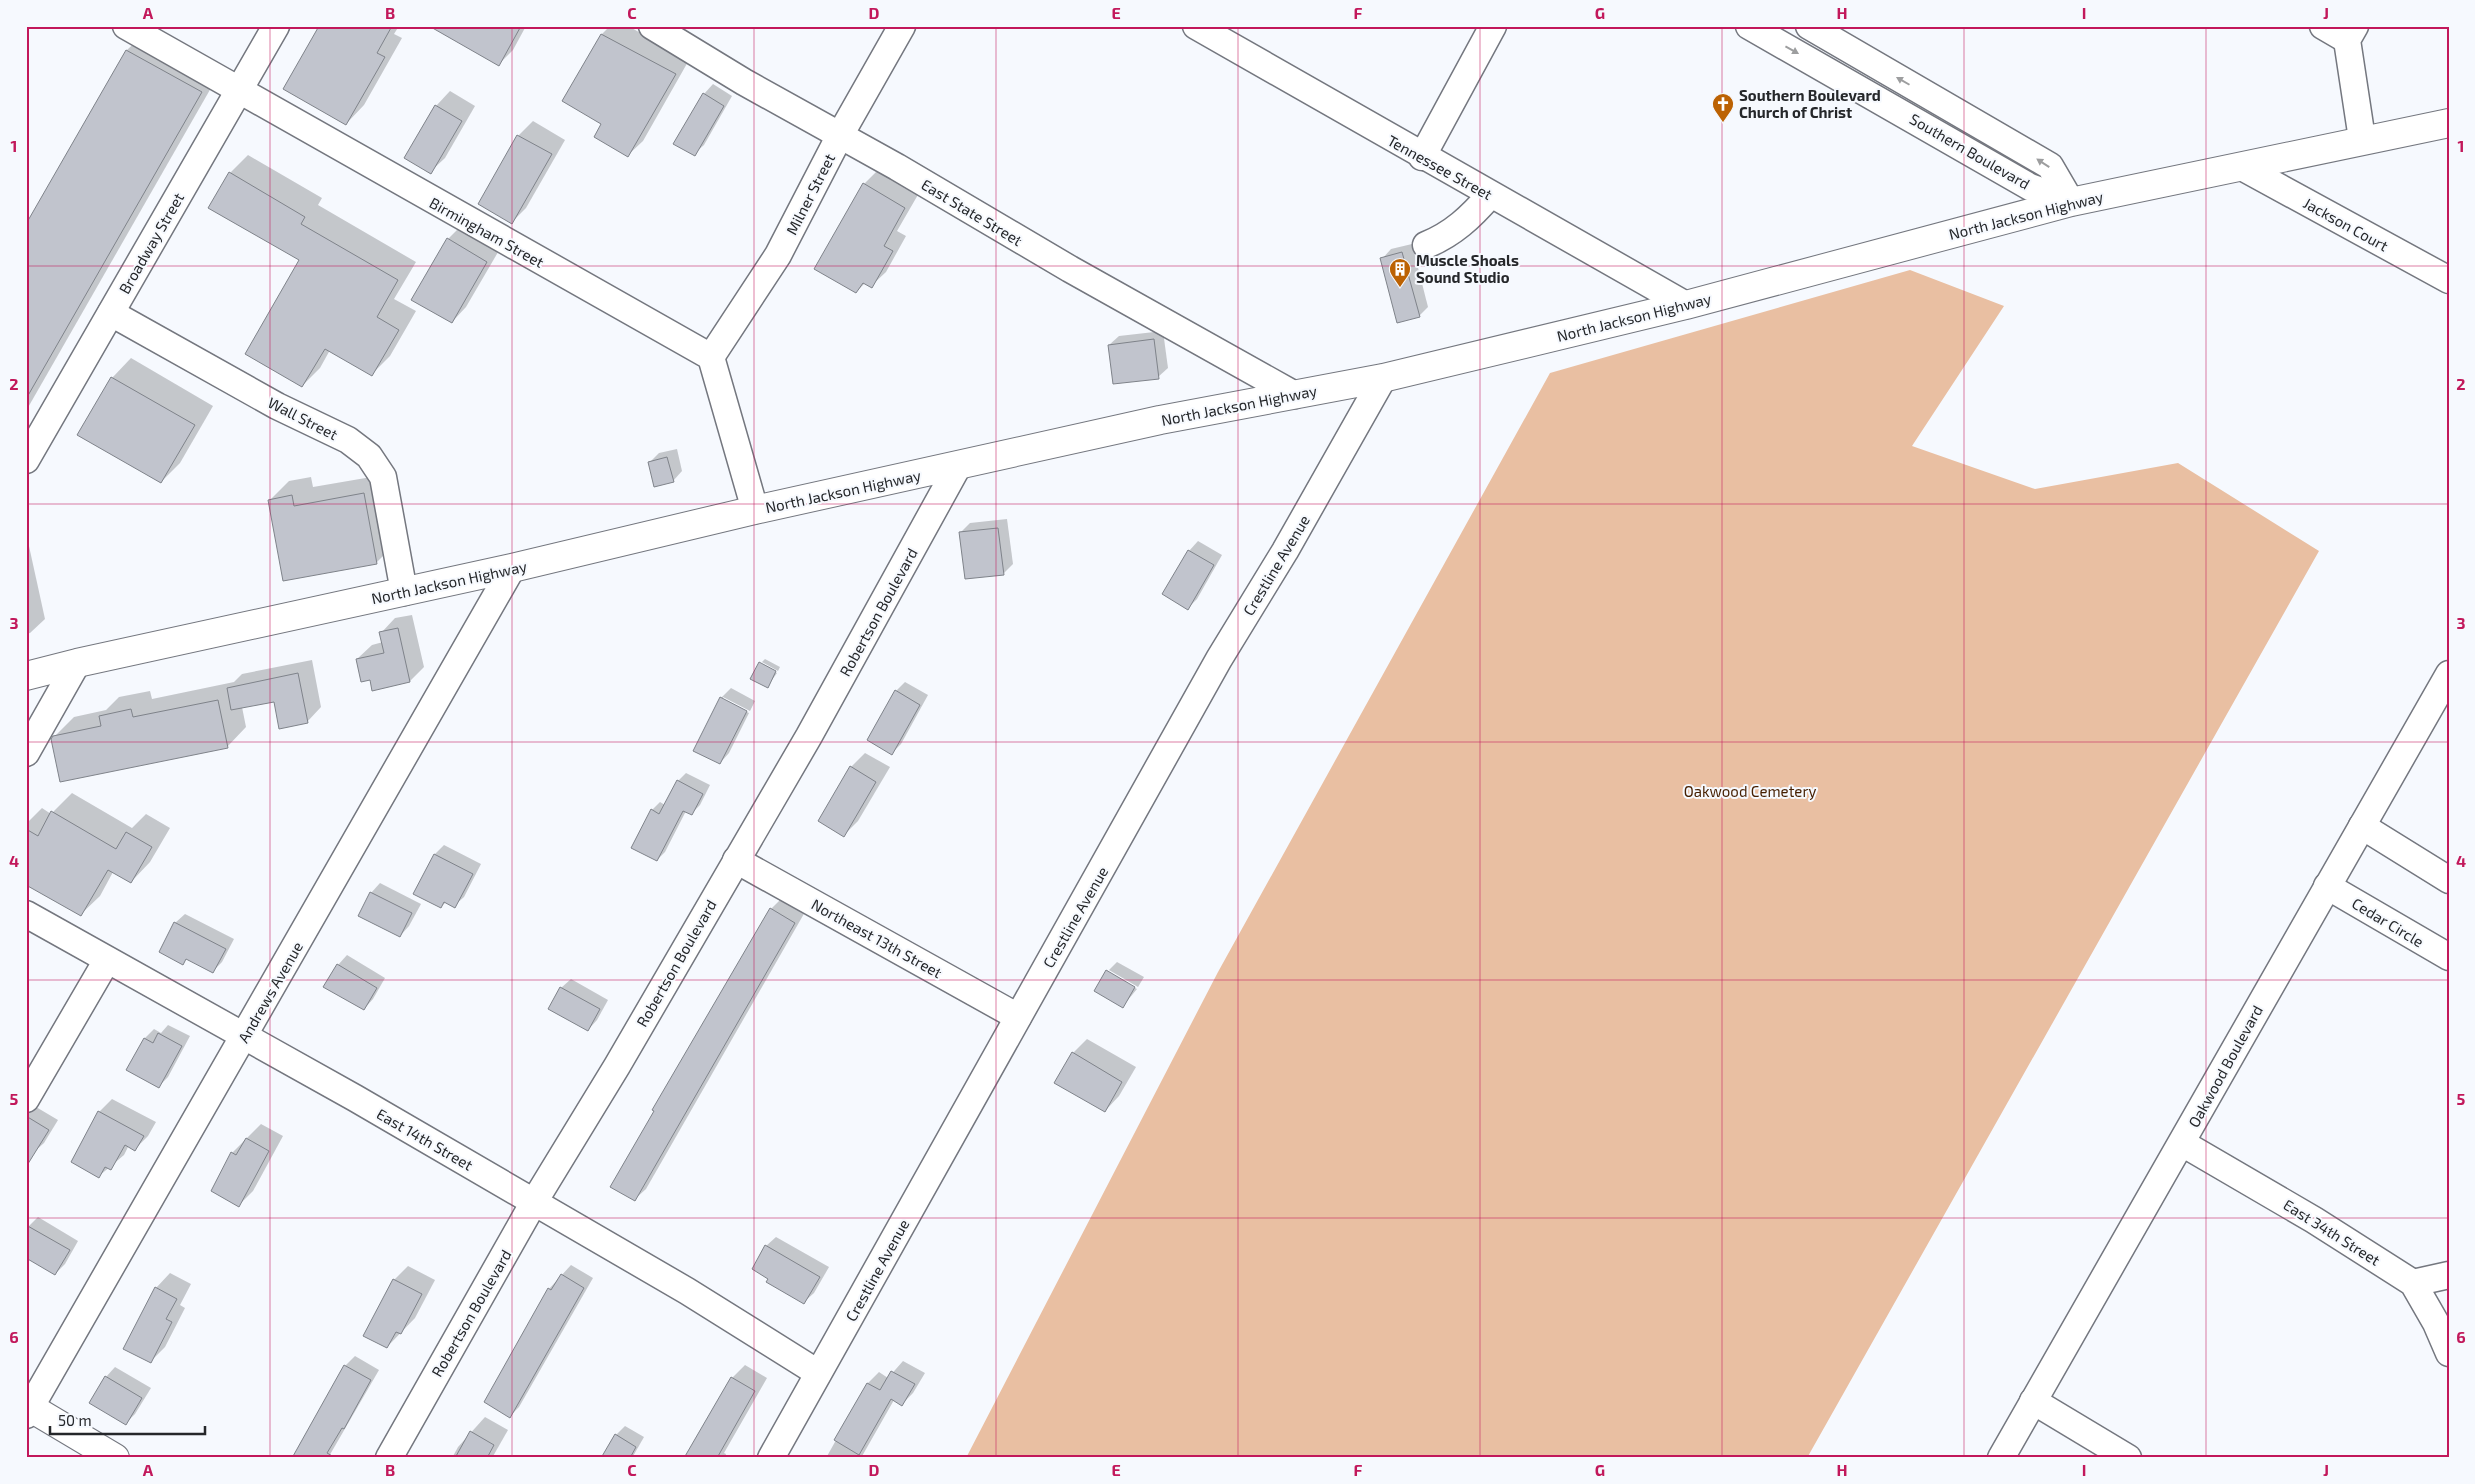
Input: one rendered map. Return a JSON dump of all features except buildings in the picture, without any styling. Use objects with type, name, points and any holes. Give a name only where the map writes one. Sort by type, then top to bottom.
[{"type":"main road","name":"North Jackson Highway","points":[[26,676],[77,662],[512,568],[755,510],[1160,420],[1383,378],[1686,305],[2071,202],[2242,167],[2362,139],[2449,123]]},
{"type":"main road","points":[[28,1409],[115,1458]]},
{"type":"street","name":"Birmingham Street","points":[[126,26],[710,357]]},
{"type":"street","name":"Broadway Street","points":[[26,460],[276,26]]},
{"type":"street","name":"East State Street","points":[[652,26],[1070,269],[1295,395]]},
{"type":"street","name":"Milner Street","points":[[710,357],[778,255],[840,137],[902,26]]},
{"type":"street","name":"Tennessee Street","points":[[1196,26],[1422,157],[1686,305]]},
{"type":"street","points":[[1422,157],[1493,26]]},
{"type":"street","name":"Southern Boulevard","points":[[1749,26],[2030,187],[2071,202]]},
{"type":"street","name":"Southern Boulevard","points":[[1809,26],[2050,166],[2071,202]]},
{"type":"street","points":[[2323,26],[2351,33],[2362,139]]},
{"type":"street","name":"Jackson Court","points":[[2242,167],[2449,280]]},
{"type":"street","points":[[1426,245],[1446,237],[1470,219],[1490,195]]},
{"type":"street","name":"Wall Street","points":[[111,313],[277,406],[348,440],[369,456],[383,477],[404,592]]},
{"type":"street","points":[[710,357],[755,510]]},
{"type":"street","name":"Crestline Avenue","points":[[771,1458],[1219,659],[1284,551],[1383,378]]},
{"type":"street","name":"Robertson Boulevard","points":[[389,1458],[534,1202],[617,1066],[838,686],[958,466]]},
{"type":"street","name":"Andrews Avenue","points":[[28,1409],[512,568]]},
{"type":"street","points":[[26,753],[77,662]]},
{"type":"street","name":"Oakwood Boulevard","points":[[2001,1458],[2449,674]]},
{"type":"street","points":[[2362,826],[2449,880]]},
{"type":"street","name":"Northeast 13th Street","points":[[736,860],[1018,1017]]},
{"type":"street","name":"Cedar Circle","points":[[2327,886],[2449,957]]},
{"type":"street","name":"East 14th Street","points":[[26,914],[534,1202],[687,1292],[818,1373]]},
{"type":"street","points":[[26,1099],[107,960]]},
{"type":"street","name":"East 34th Street","points":[[2182,1142],[2314,1220],[2413,1284],[2436,1323],[2449,1353]]},
{"type":"street","points":[[2413,1284],[2449,1275]]},
{"type":"street","points":[[2033,1401],[2128,1458]]},
{"type":"green space","name":"Oakwood Cemetery","points":[[1910,270],[2004,306],[1912,446],[2035,489],[2178,463],[2319,551],[1807,1458],[966,1458],[1218,972],[1550,373]]},
{"type":"place","name":"Southern Boulevard Church of Christ","points":[[1723,123]]},
{"type":"place","name":"Muscle Shoals Sound Studio","points":[[1400,288]]}]
